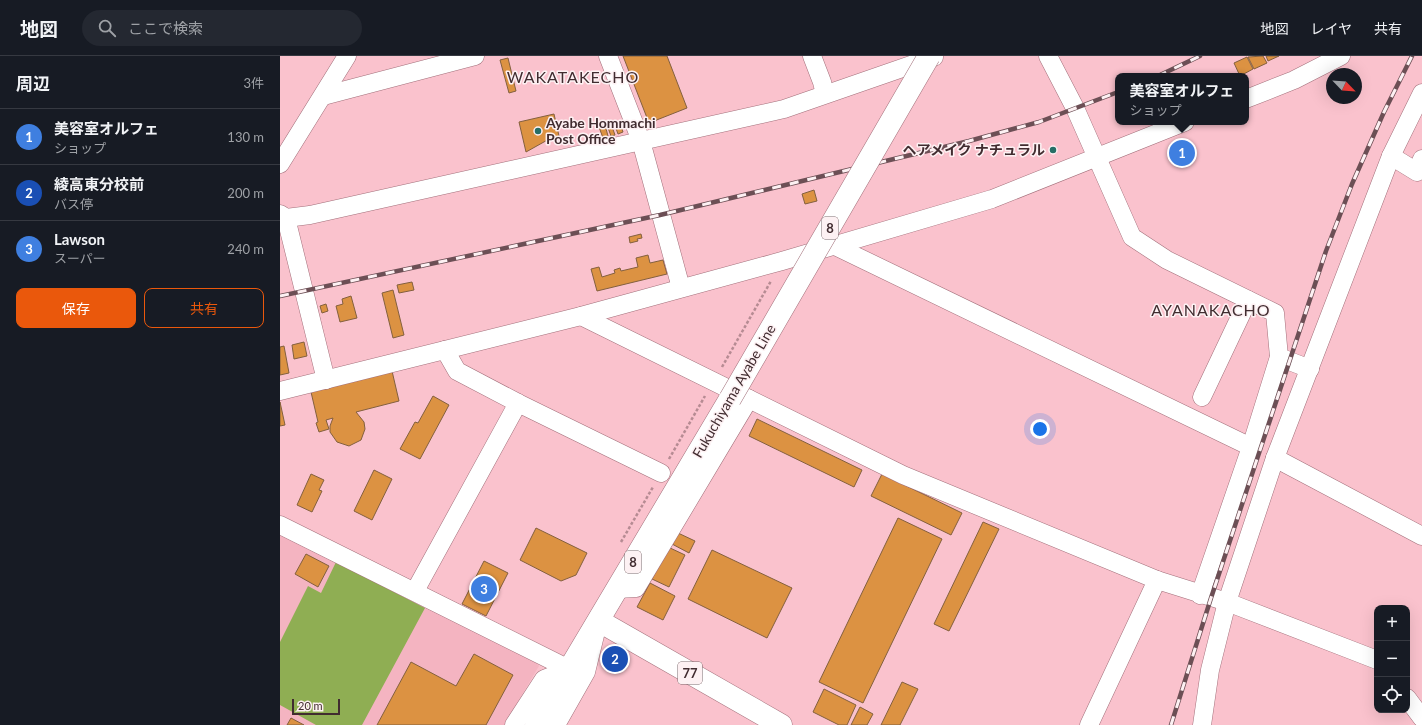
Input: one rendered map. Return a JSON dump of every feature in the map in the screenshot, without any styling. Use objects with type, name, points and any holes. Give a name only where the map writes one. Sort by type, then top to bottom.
[{"type":"main road","name":"Fukuchiyama Ayabe Line","points":[[536,725],[617,589],[740,399],[929,56]]},
{"type":"main road","name":"77","points":[[599,621],[781,725]]},
{"type":"street","points":[[280,164],[347,56]]},
{"type":"street","points":[[322,96],[474,56]]},
{"type":"street","points":[[608,56],[641,141],[681,288]]},
{"type":"street","points":[[812,56],[825,94]]},
{"type":"street","points":[[326,380],[283,216],[310,215],[784,109],[903,63],[938,56]]},
{"type":"street","points":[[1048,56],[1075,108],[1132,237],[1167,260],[1275,313],[1279,357],[1251,447],[1200,595]]},
{"type":"street","points":[[1249,98],[1294,80],[1341,56]]},
{"type":"street","points":[[1202,725],[1210,670],[1227,602],[1275,458],[1391,156],[1422,93]]},
{"type":"street","points":[[280,391],[581,316],[836,246],[992,199],[1177,125]]},
{"type":"street","points":[[1391,156],[1420,168]]},
{"type":"street","points":[[836,246],[1251,447]]},
{"type":"street","points":[[1202,397],[1248,300]]},
{"type":"street","points":[[581,316],[713,382],[740,399],[903,475],[1156,580],[1200,595],[1227,602],[1374,659]]},
{"type":"street","points":[[446,350],[457,371],[518,403],[661,473]]},
{"type":"street","points":[[1279,357],[1310,369]]},
{"type":"street","points":[[415,591],[518,403]]},
{"type":"street","points":[[1275,458],[1422,536]]},
{"type":"street","points":[[280,525],[570,669]]},
{"type":"street","points":[[1089,725],[1156,580]]},
{"type":"street","points":[[556,725],[586,672],[599,621]]},
{"type":"street","points":[[514,725],[544,679],[570,669]]},
{"type":"street","points":[[1410,702],[1422,718]]},
{"type":"path","points":[[618,547],[782,262]]},
{"type":"shaded area","points":[[280,529],[531,657],[539,666],[504,725],[280,725]]},
{"type":"green space","points":[[336,562],[425,608],[362,725],[316,725],[280,705],[280,642],[308,586],[321,593]]},
{"type":"building","points":[[623,56],[667,56],[687,108],[649,123]]},
{"type":"building","points":[[1263,56],[1267,63],[1254,69],[1248,57]]},
{"type":"building","points":[[1266,56],[1279,56],[1268,61]]},
{"type":"building","points":[[1247,57],[1253,69],[1246,73],[1239,73],[1234,63]]},
{"type":"building","points":[[508,58],[516,91],[509,93],[500,60]]},
{"type":"building","points":[[554,114],[559,136],[551,138],[526,152],[519,122]]},
{"type":"building","points":[[619,121],[623,132],[618,134],[614,123]]},
{"type":"building","points":[[611,124],[615,135],[611,136],[607,125]]},
{"type":"building","points":[[605,125],[608,136],[603,138],[599,127]]},
{"type":"building","points":[[814,190],[817,201],[805,204],[802,194]]},
{"type":"building","points":[[641,234],[642,238],[637,239],[638,241],[630,243],[629,237]]},
{"type":"building","points":[[648,255],[650,263],[663,260],[667,274],[597,291],[591,269],[599,267],[602,277],[615,273],[614,270],[620,268],[621,271],[638,267],[636,258]]},
{"type":"building","points":[[412,282],[414,290],[399,293],[397,285]]},
{"type":"building","points":[[393,290],[404,335],[393,338],[382,293]]},
{"type":"building","points":[[351,296],[357,318],[340,322],[336,306],[343,304],[342,299]]},
{"type":"building","points":[[326,304],[328,311],[322,313],[320,306]]},
{"type":"building","points":[[304,342],[307,356],[294,359],[292,345]]},
{"type":"building","points":[[284,346],[289,373],[280,375],[280,347]]},
{"type":"building","points":[[392,371],[399,401],[356,412],[364,422],[365,429],[361,440],[349,446],[337,442],[330,432],[330,426],[333,418],[326,420],[329,429],[319,432],[311,392]]},
{"type":"building","points":[[433,396],[449,405],[420,459],[400,449],[415,422],[418,423]]},
{"type":"building","points":[[280,402],[285,425],[280,426]]},
{"type":"building","points":[[757,419],[862,470],[854,487],[749,436]]},
{"type":"building","points":[[374,470],[392,479],[372,520],[354,511]]},
{"type":"building","points":[[311,474],[324,480],[319,490],[322,491],[312,512],[297,505]]},
{"type":"building","points":[[882,474],[962,513],[951,535],[871,496]]},
{"type":"building","points":[[898,518],[942,539],[863,703],[819,682]]},
{"type":"building","points":[[983,522],[999,529],[949,631],[934,624]]},
{"type":"building","points":[[536,528],[587,553],[576,575],[561,581],[520,560]]},
{"type":"building","points":[[678,533],[695,541],[689,553],[672,544]]},
{"type":"building","points":[[668,547],[685,555],[669,587],[652,579]]},
{"type":"building","points":[[712,550],[792,588],[767,638],[688,599]]},
{"type":"building","points":[[306,554],[329,566],[318,587],[295,574]]},
{"type":"building","points":[[484,561],[508,573],[486,616],[462,604]]},
{"type":"building","points":[[650,583],[675,596],[663,620],[637,607]]},
{"type":"building","points":[[474,654],[513,675],[486,725],[377,725],[411,662],[456,686]]},
{"type":"building","points":[[902,682],[918,689],[900,725],[881,725]]},
{"type":"building","points":[[824,689],[856,705],[847,725],[839,725],[813,712]]},
{"type":"building","points":[[860,707],[873,714],[867,725],[851,725]]},
{"type":"building","points":[[291,718],[304,725],[287,725]]},
{"type":"railway","points":[[1164,73],[1200,56]]},
{"type":"railway","points":[[1171,725],[1211,598],[1326,251],[1352,184],[1384,112],[1412,56]]},
{"type":"railway","points":[[280,296],[660,215],[969,141],[1039,122],[1115,93]]},
{"type":"place","name":"Ayabe Hommachi Post Office","points":[[538,131]]},
{"type":"place","name":"ヘアメイク ナチュラル","points":[[1053,150]]},
{"type":"place","name":"美容室オルフェ","points":[[1182,153]]},
{"type":"place","name":"Lawson","points":[[484,589]]},
{"type":"place","name":"綾高東分校前","points":[[615,659]]},
{"type":"district","name":"WAKATAKECHO","points":[[573,77]]},
{"type":"district","name":"AYANAKACHO","points":[[1211,310]]}]
